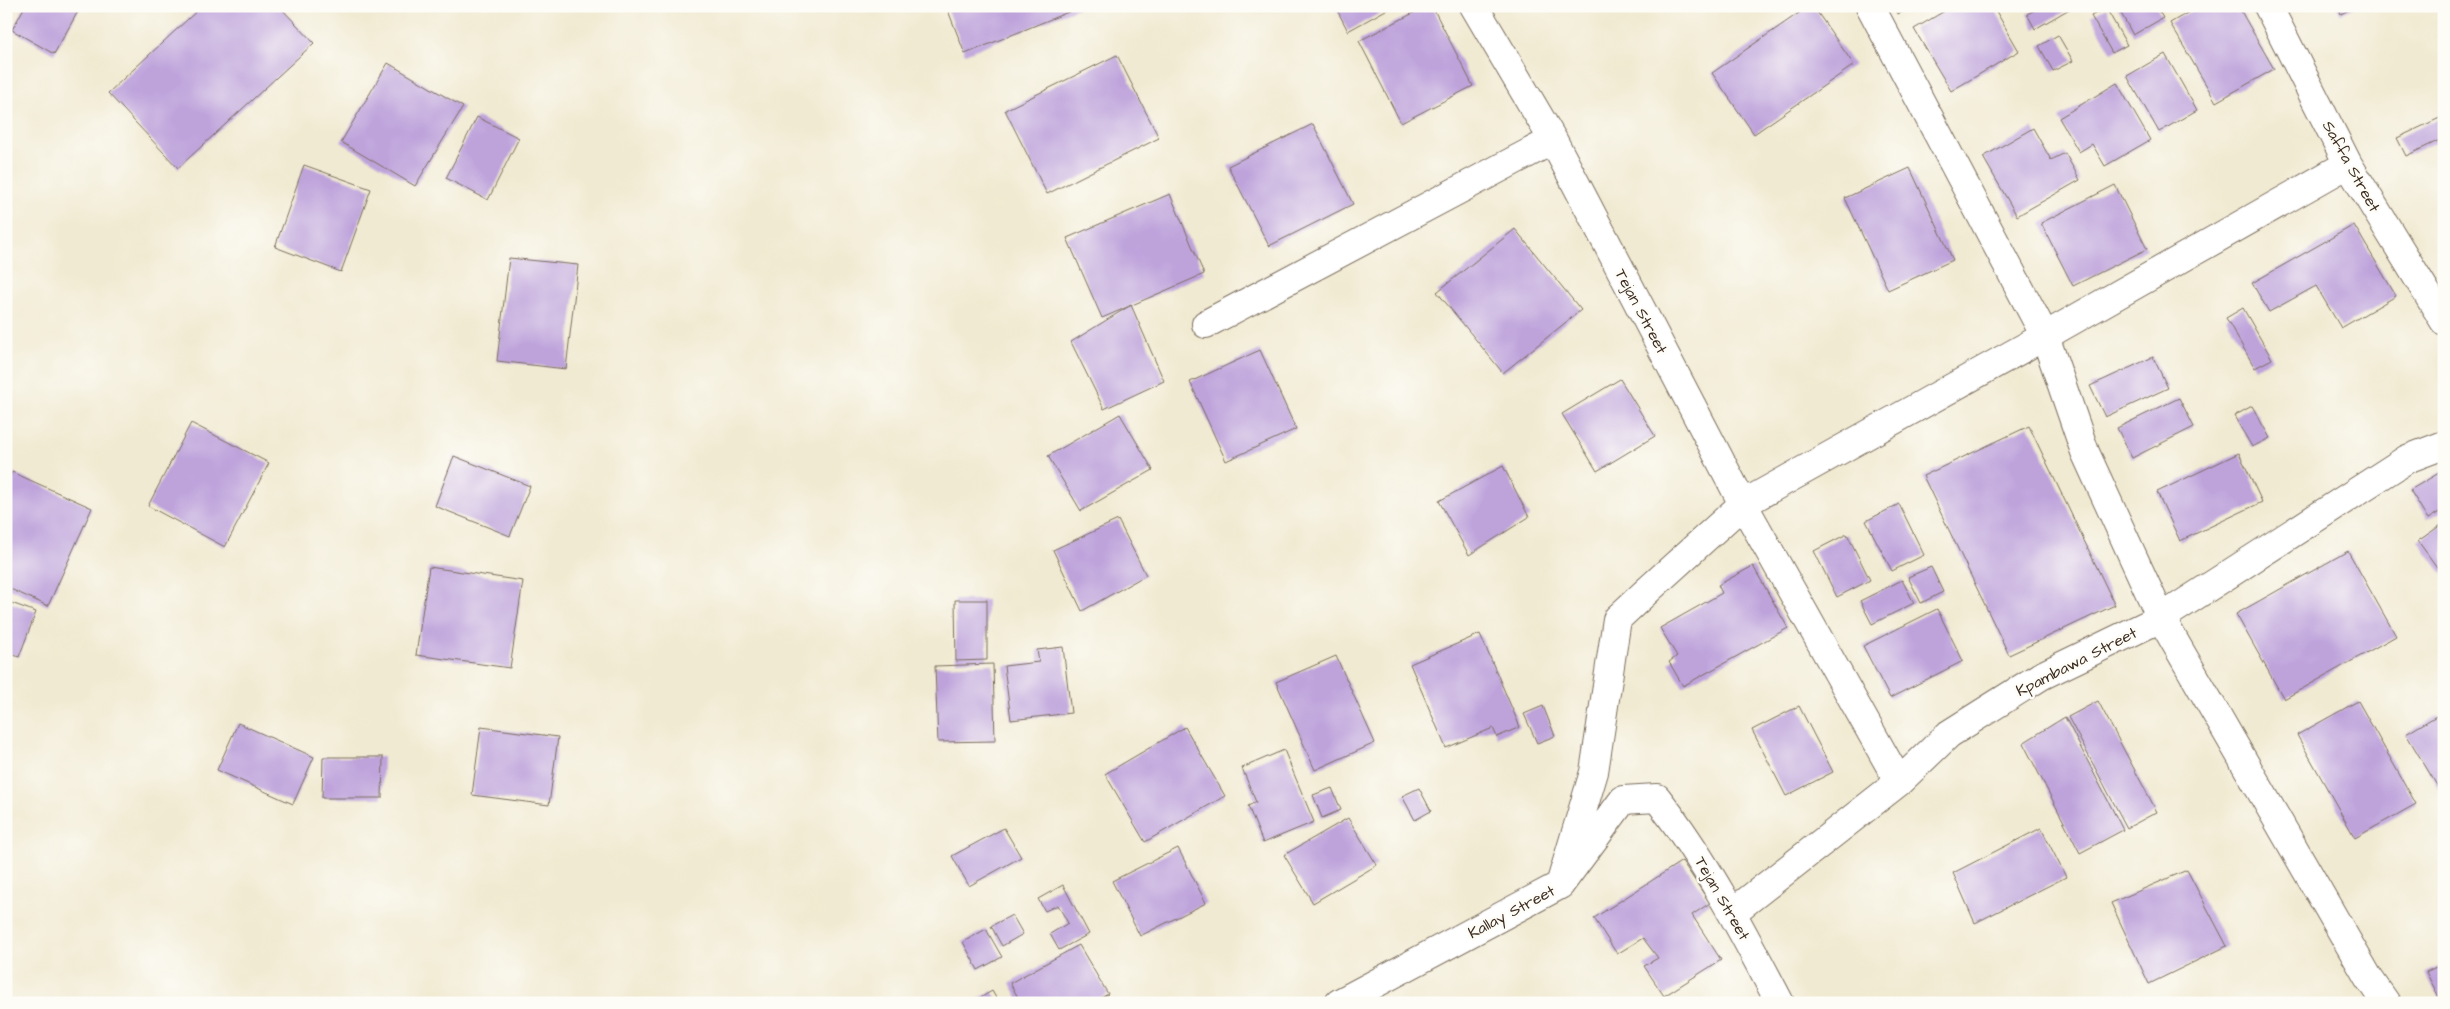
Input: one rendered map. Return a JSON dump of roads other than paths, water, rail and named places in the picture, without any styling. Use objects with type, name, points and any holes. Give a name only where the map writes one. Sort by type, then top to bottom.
[{"type":"street","name":"Tejan Street","points":[[1474,6],[1553,140],[1743,504],[1899,782]]},
{"type":"street","points":[[1870,6],[2045,336],[2085,452],[2162,618],[2363,968],[2386,1003]]},
{"type":"street","name":"Saffa Street","points":[[2268,6],[2348,164],[2444,321]]},
{"type":"street","points":[[1206,324],[1553,140]]},
{"type":"street","points":[[1560,885],[1594,772],[1618,619],[1647,591],[1743,504],[2348,164]]},
{"type":"street","name":"Kpambawa Street","points":[[1733,912],[1899,782],[1948,734],[2041,676],[2162,618],[2407,459],[2444,445]]},
{"type":"street","name":"Tejan Street","points":[[1657,798],[1687,836],[1733,912],[1780,1003]]},
{"type":"street","name":"Kallay Street","points":[[1339,1003],[1560,885],[1623,800],[1657,798]]}]
